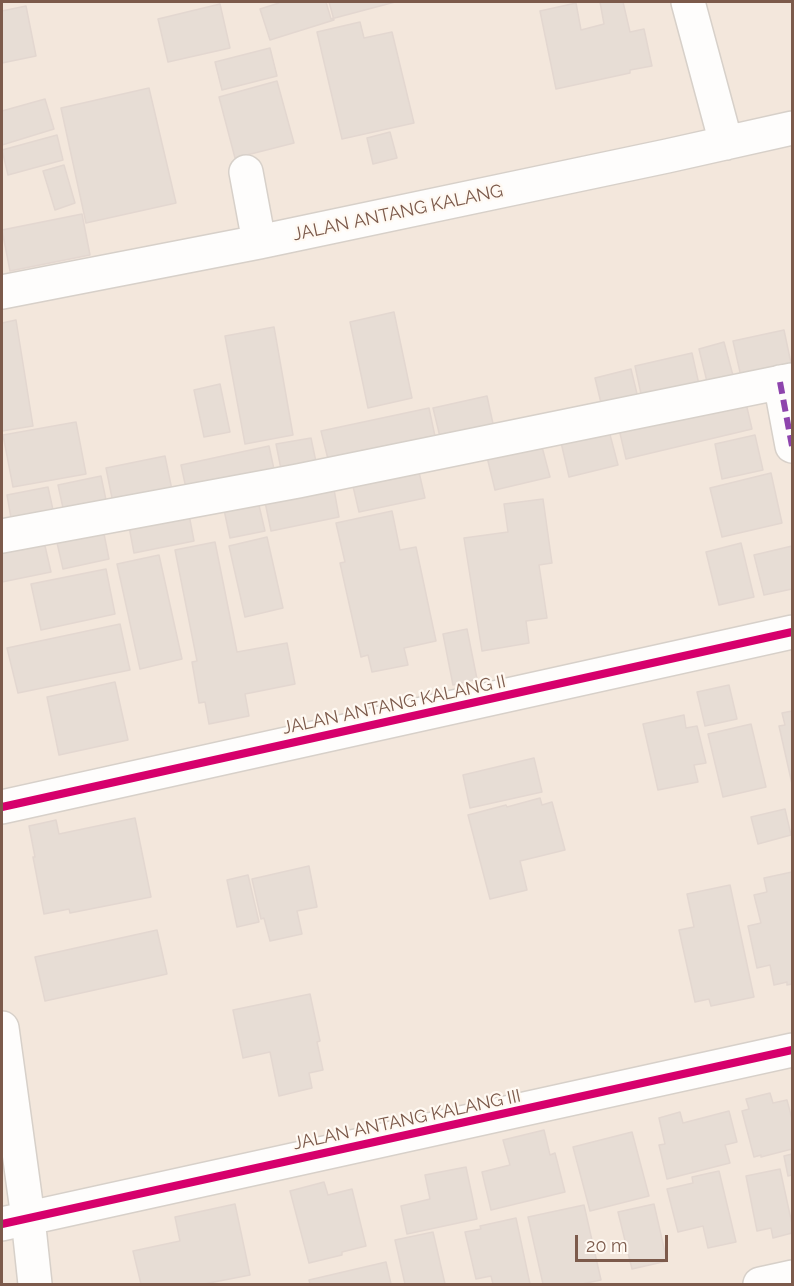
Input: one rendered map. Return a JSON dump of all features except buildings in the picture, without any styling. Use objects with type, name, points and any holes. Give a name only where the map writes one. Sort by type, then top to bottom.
[{"type":"street","points":[[688,2],[726,143]]},
{"type":"street","name":"JALAN ANTANG KALANG","points":[[2,292],[259,242],[792,128]]},
{"type":"street","points":[[246,172],[259,242]]},
{"type":"street","points":[[2,536],[298,481],[786,381],[792,446]]},
{"type":"street","name":"JALAN ANTANG KALANG II","points":[[2,807],[792,632]]},
{"type":"street","points":[[2,1028],[15,1221],[35,1284]]},
{"type":"street","name":"JALAN ANTANG KALANG III","points":[[15,1221],[792,1050]]},
{"type":"street","points":[[760,1284],[792,1278]]},
{"type":"shaded area","points":[[2,2],[792,2],[792,1284],[2,1284]]},
{"type":"marked path","points":[[780,382],[792,446]]},
{"type":"cycle path","points":[[2,807],[792,632]]},
{"type":"cycle path","points":[[2,1224],[792,1050]]}]
